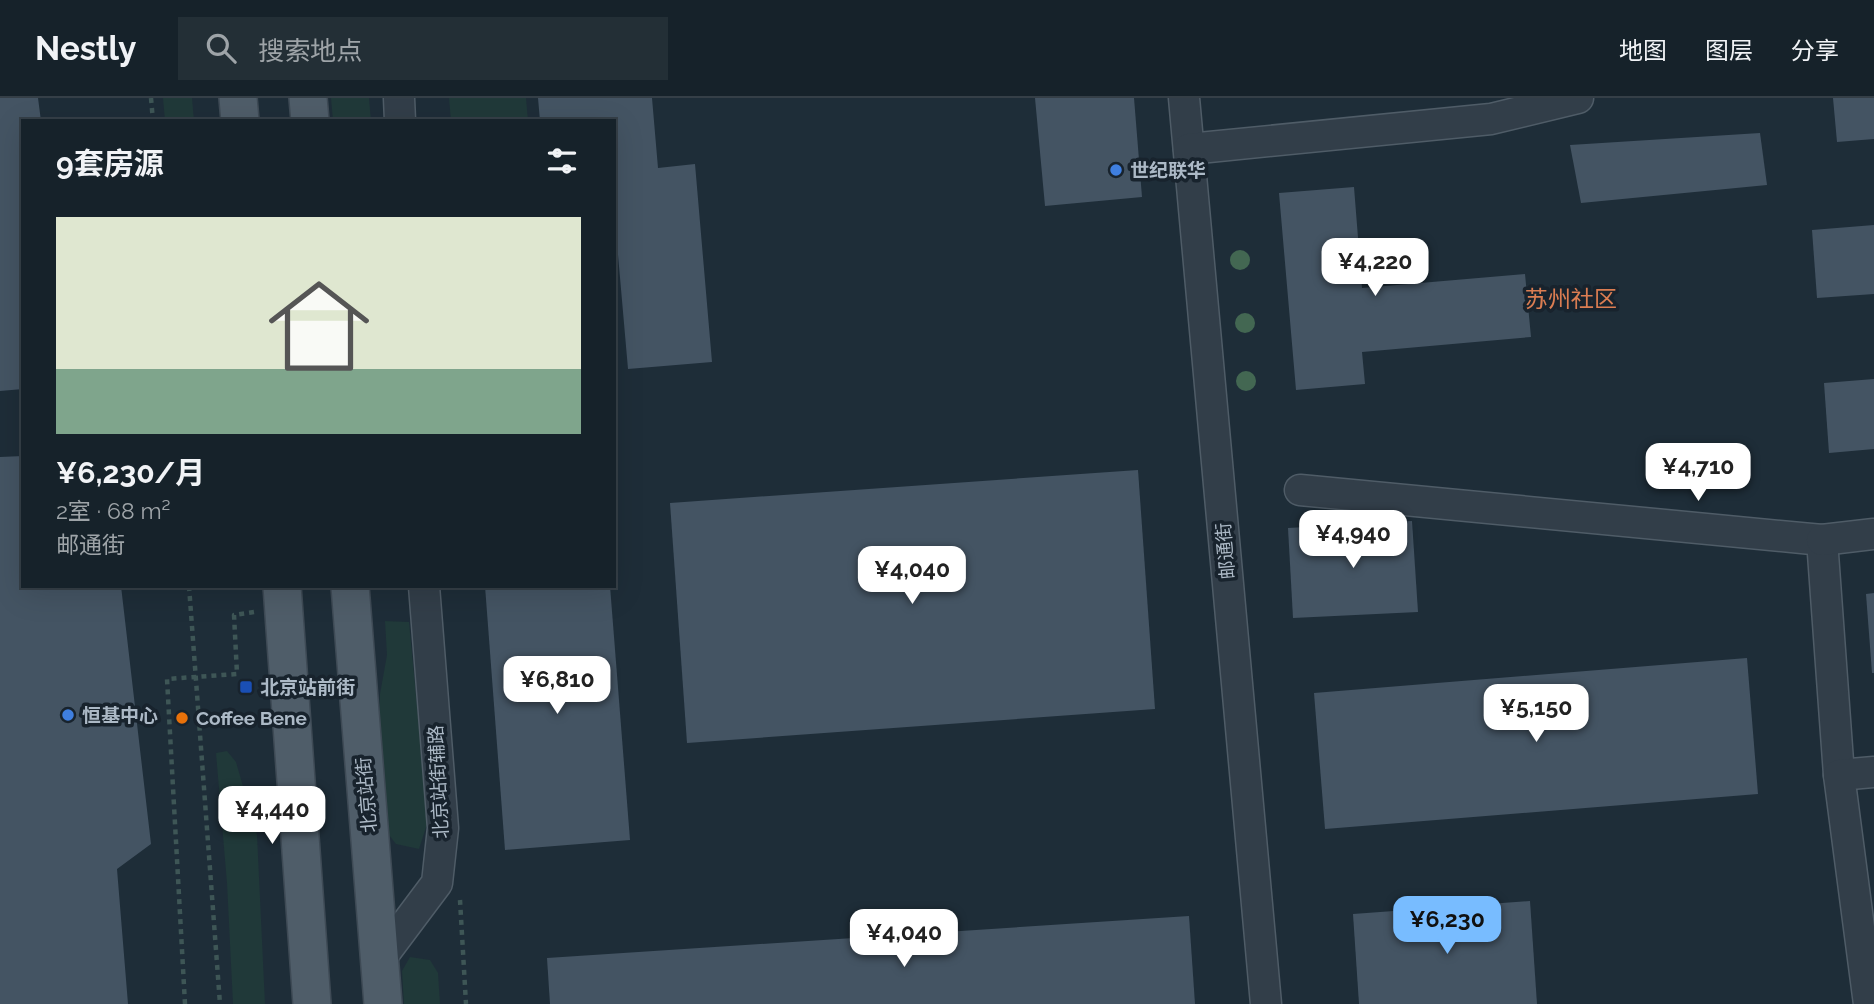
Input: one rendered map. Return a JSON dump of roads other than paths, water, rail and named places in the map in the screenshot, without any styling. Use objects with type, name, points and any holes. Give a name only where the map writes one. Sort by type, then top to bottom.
[{"type":"main road","points":[[238,98],[240,119]]},
{"type":"main road","points":[[308,98],[310,119]]},
{"type":"main road","name":"北京站街","points":[[350,588],[383,1004]]},
{"type":"main road","points":[[284,597],[312,1004]]},
{"type":"street","points":[[398,98],[400,119]]},
{"type":"street","name":"邮通街","points":[[1184,98],[1266,1004]]},
{"type":"street","points":[[1189,149],[1492,120],[1578,98]]},
{"type":"street","points":[[1300,490],[1822,540],[1874,534]]},
{"type":"street","points":[[1822,540],[1839,775],[1869,1004]]},
{"type":"street","name":"北京站街辅路","points":[[380,959],[437,883],[443,828],[424,588]]},
{"type":"street","points":[[1839,775],[1874,772]]},
{"type":"place","name":"世纪联华","points":[[1116,170]]},
{"type":"place","name":"北京站前街","points":[[246,687]]},
{"type":"place","name":"恒基中心","points":[[68,715]]},
{"type":"place","name":"Coffee Bene","points":[[182,718]]},
{"type":"district","name":"苏州社区","points":[[1571,299]]}]
